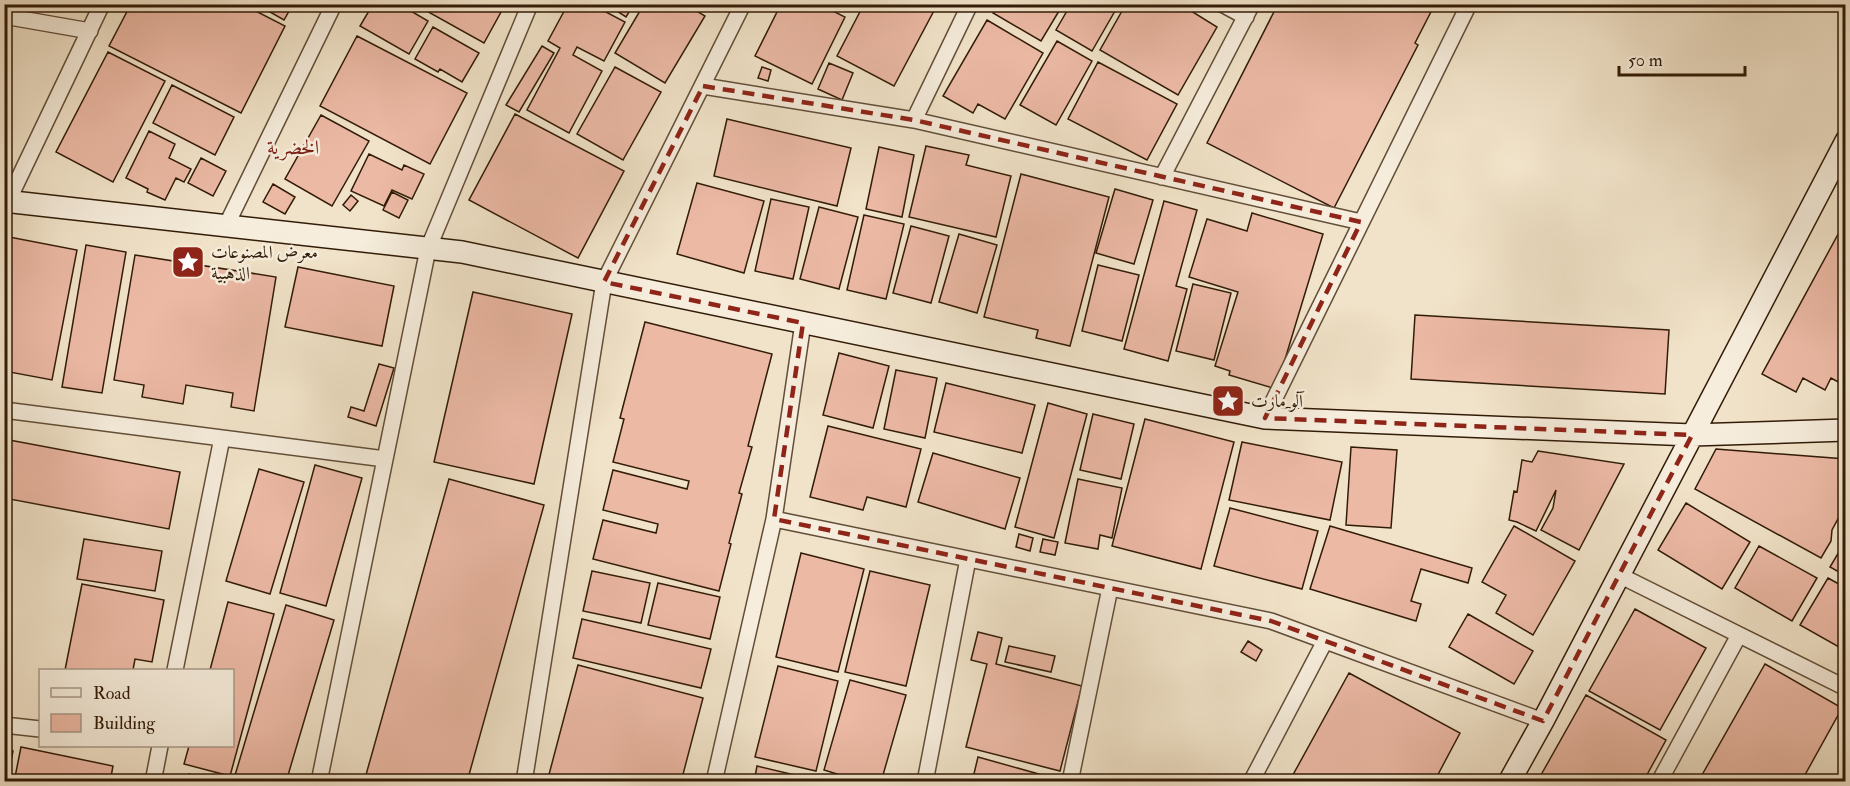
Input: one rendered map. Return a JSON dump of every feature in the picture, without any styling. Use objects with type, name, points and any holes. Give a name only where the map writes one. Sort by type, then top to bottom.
[{"type":"street","points":[[102,4],[6,201],[462,252],[1265,418],[1692,435],[1845,430]]},
{"type":"street","points":[[226,226],[334,4]]},
{"type":"street","points":[[319,782],[428,249],[530,4]]},
{"type":"street","points":[[914,120],[970,4]]},
{"type":"street","points":[[1162,177],[1249,11],[1222,4]]},
{"type":"street","points":[[1265,418],[1469,4]]},
{"type":"street","points":[[524,782],[604,282],[703,86],[741,5]]},
{"type":"street","points":[[4,16],[90,31]]},
{"type":"street","points":[[703,86],[914,120],[1361,222]]},
{"type":"street","points":[[1509,782],[1845,141]]},
{"type":"street","points":[[714,782],[774,519],[803,323]]},
{"type":"street","points":[[4,410],[385,459]]},
{"type":"street","points":[[175,669],[222,438]]},
{"type":"street","points":[[774,519],[1271,621],[1543,721]]},
{"type":"street","points":[[924,782],[968,559]]},
{"type":"street","points":[[1619,575],[1845,688]]},
{"type":"street","points":[[1070,782],[1110,588]]},
{"type":"street","points":[[1659,782],[1739,635]]},
{"type":"street","points":[[1251,782],[1325,641]]},
{"type":"street","points":[[4,725],[39,729]]},
{"type":"street","points":[[153,782],[160,747]]},
{"type":"highlighted area","points":[[703,86],[914,120],[1361,222],[1265,418],[1692,435],[1543,721],[1271,621],[774,519],[803,323],[604,282]]},
{"type":"building","points":[[131,4],[242,4],[285,26],[241,113],[109,46]]},
{"type":"building","points":[[256,4],[293,4],[284,20]]},
{"type":"building","points":[[373,4],[399,4],[428,21],[409,54],[360,26]]},
{"type":"building","points":[[414,4],[487,4],[501,12],[484,43]]},
{"type":"building","points":[[568,4],[591,4],[625,22],[604,61],[577,47],[573,55],[602,71],[569,133],[527,110],[560,48],[548,41]]},
{"type":"building","points":[[606,4],[634,4],[626,17]]},
{"type":"building","points":[[644,4],[685,4],[705,16],[665,83],[615,53]]},
{"type":"building","points":[[781,4],[819,4],[845,17],[812,84],[755,56]]},
{"type":"building","points":[[864,4],[937,5],[894,86],[837,56]]},
{"type":"building","points":[[998,4],[1060,4],[1062,6],[1041,41],[993,13]]},
{"type":"building","points":[[1071,4],[1119,4],[1092,51],[1056,30]]},
{"type":"building","points":[[1126,4],[1180,4],[1217,27],[1178,95],[1100,50]]},
{"type":"building","points":[[1278,4],[1435,4],[1415,43],[1418,45],[1334,208],[1207,143]]},
{"type":"building","points":[[987,20],[1043,53],[1005,119],[978,104],[973,113],[943,96]]},
{"type":"building","points":[[433,27],[479,53],[462,82],[440,69],[438,72],[415,59]]},
{"type":"building","points":[[357,36],[467,93],[430,164],[320,106]]},
{"type":"building","points":[[1057,41],[1092,61],[1056,125],[1020,105]]},
{"type":"building","points":[[542,46],[554,53],[519,112],[506,105]]},
{"type":"building","points":[[108,52],[165,81],[113,182],[56,152]]},
{"type":"building","points":[[1098,62],[1177,104],[1147,160],[1068,119]]},
{"type":"building","points":[[829,63],[853,73],[842,100],[818,89]]},
{"type":"building","points":[[615,67],[661,92],[623,160],[577,134]]},
{"type":"building","points":[[762,67],[771,70],[768,81],[758,78]]},
{"type":"building","points":[[172,85],[234,117],[215,155],[153,123]]},
{"type":"building","points":[[515,114],[624,171],[578,258],[469,200]]},
{"type":"building","points":[[321,115],[369,141],[332,206],[285,179]]},
{"type":"building","points":[[727,119],[851,148],[837,206],[714,176]]},
{"type":"building","points":[[149,131],[175,144],[169,158],[191,169],[184,182],[176,178],[165,200],[147,192],[148,189],[126,178]]},
{"type":"building","points":[[926,146],[969,155],[966,165],[1011,176],[996,237],[909,217]]},
{"type":"building","points":[[879,147],[914,155],[902,217],[866,209]]},
{"type":"building","points":[[369,154],[402,170],[404,165],[424,174],[412,199],[392,190],[384,206],[351,191]]},
{"type":"building","points":[[201,158],[226,171],[213,196],[188,183]]},
{"type":"building","points":[[1021,174],[1109,197],[1070,346],[1036,338],[1038,330],[984,317]]},
{"type":"building","points":[[697,183],[764,201],[744,273],[677,254]]},
{"type":"building","points":[[273,184],[295,197],[285,214],[263,202]]},
{"type":"building","points":[[1115,189],[1153,200],[1134,264],[1096,253]]},
{"type":"building","points":[[392,192],[408,200],[399,218],[383,210]]},
{"type":"building","points":[[351,195],[358,201],[350,211],[343,205]]},
{"type":"building","points":[[771,199],[809,207],[793,279],[755,271]]},
{"type":"building","points":[[1164,201],[1197,210],[1176,286],[1187,289],[1168,361],[1124,349]]},
{"type":"building","points":[[819,207],[858,217],[839,289],[800,279]]},
{"type":"building","points":[[1252,213],[1323,234],[1276,389],[1229,375],[1230,371],[1215,366],[1238,292],[1189,277],[1207,219],[1247,231]]},
{"type":"building","points":[[864,215],[904,224],[886,299],[847,290]]},
{"type":"building","points":[[911,226],[949,236],[931,303],[893,293]]},
{"type":"building","points":[[1842,227],[1846,229],[1846,386],[1831,378],[1825,390],[1803,378],[1796,392],[1762,374]]},
{"type":"building","points":[[959,234],[997,245],[977,313],[939,302]]},
{"type":"building","points":[[4,236],[77,250],[52,380],[4,371]]},
{"type":"building","points":[[86,245],[126,252],[102,393],[62,387]]},
{"type":"building","points":[[135,255],[276,277],[254,411],[231,407],[233,393],[186,385],[183,404],[142,397],[144,385],[114,380]]},
{"type":"building","points":[[1098,265],[1139,275],[1122,341],[1082,331]]},
{"type":"building","points":[[298,267],[394,286],[382,346],[285,327]]},
{"type":"building","points":[[1193,284],[1231,293],[1214,360],[1176,351]]},
{"type":"building","points":[[473,292],[572,314],[534,484],[434,462]]},
{"type":"building","points":[[1415,315],[1669,330],[1665,394],[1411,379]]},
{"type":"building","points":[[645,322],[772,354],[748,446],[752,447],[739,493],[742,494],[719,591],[593,559],[603,520],[656,533],[658,524],[603,510],[613,470],[687,489],[689,481],[613,462],[624,419],[620,418]]},
{"type":"building","points":[[839,353],[889,366],[873,428],[823,415]]},
{"type":"building","points":[[379,364],[394,368],[376,426],[348,417],[351,407],[364,411]]},
{"type":"building","points":[[896,370],[937,378],[925,438],[884,429]]},
{"type":"building","points":[[946,383],[1035,405],[1022,453],[934,432]]},
{"type":"building","points":[[1048,403],[1087,414],[1054,538],[1015,527]]},
{"type":"building","points":[[1093,414],[1134,424],[1121,479],[1080,470]]},
{"type":"building","points":[[1145,419],[1234,442],[1201,569],[1112,546]]},
{"type":"building","points":[[828,426],[921,449],[906,507],[867,497],[863,510],[810,497]]},
{"type":"building","points":[[4,439],[180,472],[169,529],[4,498]]},
{"type":"building","points":[[1242,442],[1342,462],[1330,520],[1229,500]]},
{"type":"building","points":[[1351,447],[1397,450],[1391,528],[1346,525]]},
{"type":"building","points":[[1716,449],[1846,459],[1846,504],[1832,530],[1831,541],[1821,558],[1695,489]]},
{"type":"building","points":[[1538,451],[1624,464],[1579,550],[1541,530],[1553,508],[1556,490],[1536,531],[1509,520],[1514,491],[1517,492],[1522,460],[1532,462]]},
{"type":"building","points":[[933,453],[1020,478],[1005,529],[918,502]]},
{"type":"building","points":[[315,465],[362,478],[326,606],[280,593]]},
{"type":"building","points":[[259,469],[304,482],[270,594],[226,581]]},
{"type":"building","points":[[449,479],[544,505],[467,782],[364,782]]},
{"type":"building","points":[[1078,479],[1122,488],[1112,538],[1100,535],[1098,549],[1065,543]]},
{"type":"building","points":[[1686,503],[1750,542],[1722,589],[1658,550]]},
{"type":"building","points":[[1230,508],[1318,531],[1302,589],[1214,566]]},
{"type":"building","points":[[1330,526],[1472,568],[1468,583],[1421,569],[1411,601],[1421,604],[1416,621],[1310,589]]},
{"type":"building","points":[[1514,526],[1575,561],[1533,635],[1496,613],[1506,595],[1482,582]]},
{"type":"building","points":[[1019,534],[1033,538],[1030,551],[1016,547]]},
{"type":"building","points":[[84,539],[162,551],[155,591],[77,579]]},
{"type":"building","points":[[1043,539],[1058,542],[1055,555],[1040,552]]},
{"type":"building","points":[[1846,540],[1846,576],[1830,567]]},
{"type":"building","points":[[1759,546],[1817,578],[1792,621],[1735,588]]},
{"type":"building","points":[[801,553],[864,569],[838,672],[776,657]]},
{"type":"building","points":[[592,571],[650,583],[641,623],[583,611]]},
{"type":"building","points":[[870,571],[930,585],[906,686],[845,672]]},
{"type":"building","points":[[1828,578],[1846,588],[1846,651],[1800,625]]},
{"type":"building","points":[[658,583],[720,597],[710,639],[648,625]]},
{"type":"building","points":[[82,584],[164,600],[152,662],[135,659],[133,669],[65,669]]},
{"type":"building","points":[[228,602],[274,614],[230,776],[184,764],[189,747],[234,747],[234,669],[210,669]]},
{"type":"building","points":[[286,605],[334,620],[286,782],[233,782]]},
{"type":"building","points":[[1635,609],[1706,648],[1660,730],[1589,691]]},
{"type":"building","points":[[1468,614],[1533,651],[1514,684],[1449,647]]},
{"type":"building","points":[[582,619],[711,649],[701,688],[573,658]]},
{"type":"building","points":[[978,632],[1002,638],[996,664],[1082,686],[1060,771],[966,747],[987,664],[971,660]]},
{"type":"building","points":[[1248,641],[1262,650],[1256,661],[1241,652]]},
{"type":"building","points":[[1009,646],[1055,656],[1051,672],[1005,662]]},
{"type":"building","points":[[1765,664],[1842,708],[1801,782],[1698,782]]},
{"type":"building","points":[[578,665],[703,698],[681,782],[547,782]]},
{"type":"building","points":[[778,666],[838,681],[816,771],[755,757]]},
{"type":"building","points":[[1349,673],[1460,733],[1434,782],[1289,782]]},
{"type":"building","points":[[850,680],[906,695],[881,782],[863,782],[824,770]]},
{"type":"building","points":[[1586,695],[1666,740],[1643,782],[1537,782]]},
{"type":"building","points":[[21,747],[113,766],[110,782],[14,782]]},
{"type":"building","points":[[4,749],[13,751],[7,782],[4,782]]},
{"type":"building","points":[[978,757],[1053,778],[1052,782],[972,782]]},
{"type":"building","points":[[757,766],[816,780],[815,782],[754,782]]},
{"type":"building","points":[[189,774],[216,782],[187,782]]},
{"type":"place","name":"معرض المصنوعات الذهبية","points":[[188,262]]},
{"type":"place","name":"آلو مارت","points":[[1228,401]]},
{"type":"district","name":"الخضرية","points":[[293,147]]}]
